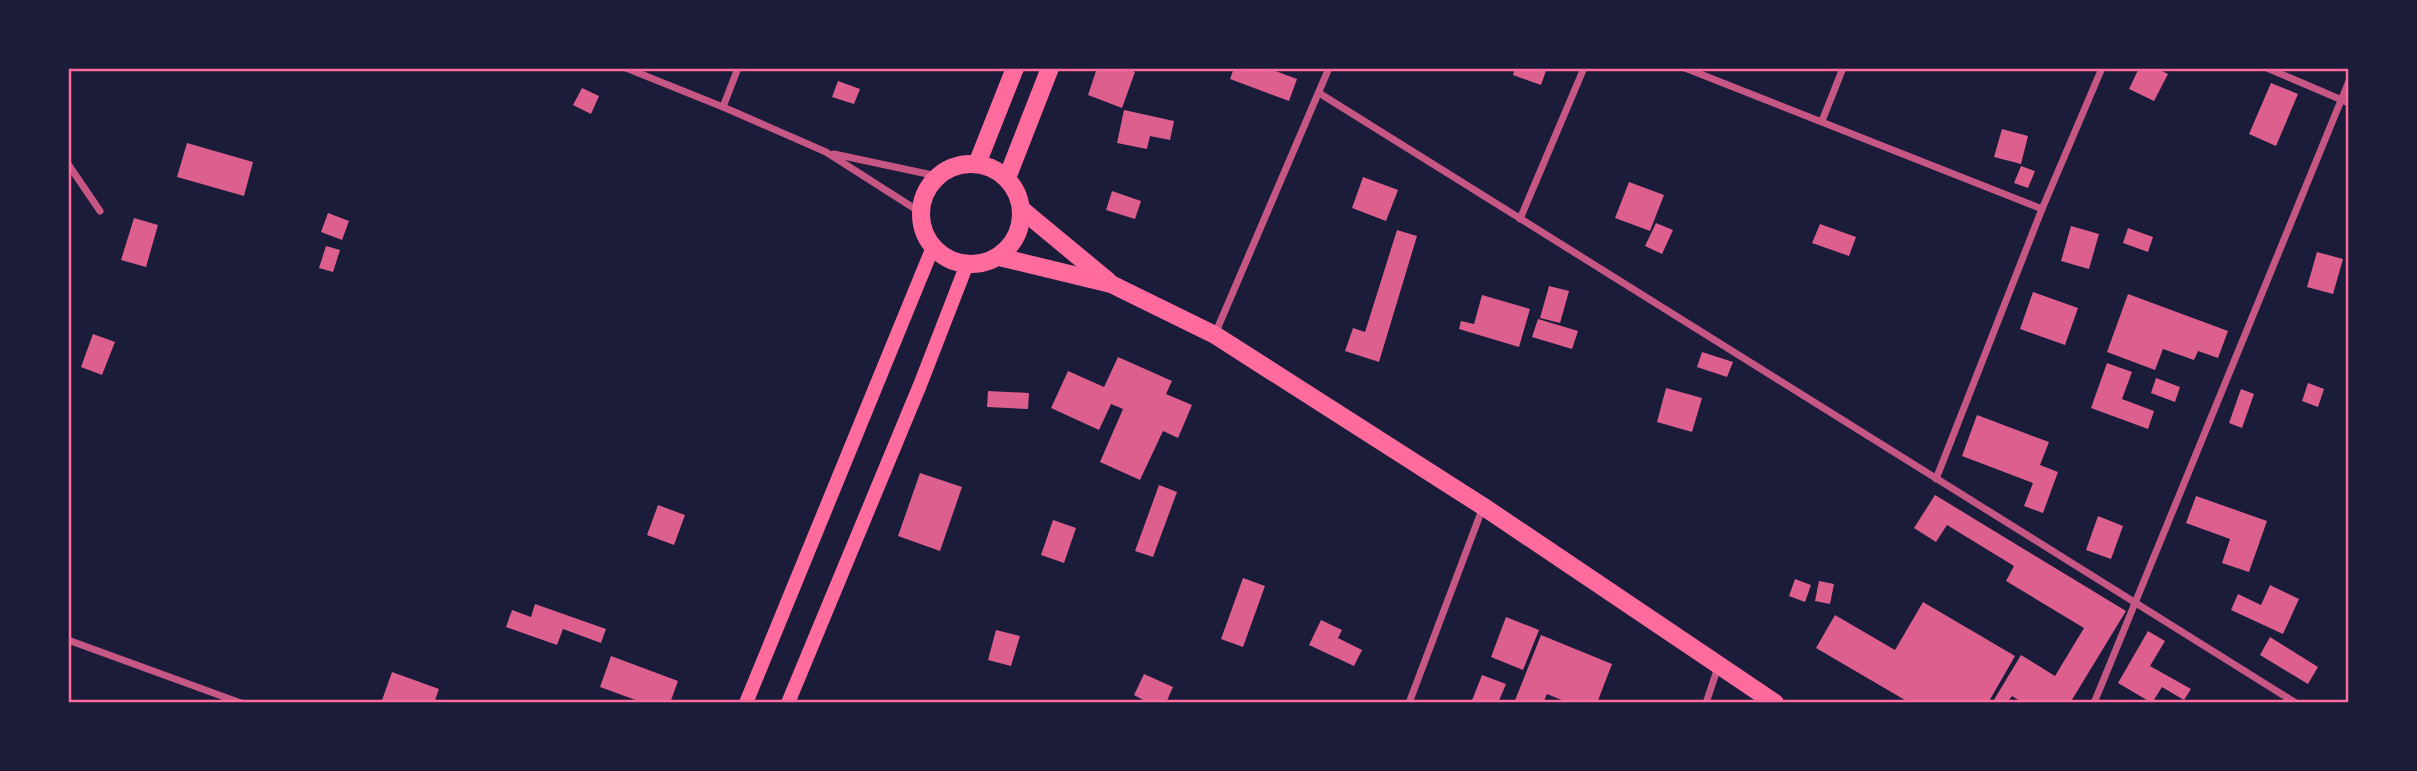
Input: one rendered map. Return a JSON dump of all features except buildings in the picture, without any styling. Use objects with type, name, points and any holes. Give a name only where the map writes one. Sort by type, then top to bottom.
[{"type":"main road","points":[[977,164],[1015,68]]},
{"type":"main road","points":[[1007,178],[1050,68]]},
{"type":"main road","points":[[977,164],[988,166],[1007,178],[1016,192],[1021,220],[1014,241],[999,257],[978,264],[954,262],[933,247],[923,231],[920,212],[928,186],[937,176],[949,168],[977,164]]},
{"type":"main road","points":[[1021,209],[1111,284]]},
{"type":"main road","points":[[746,703],[933,247]]},
{"type":"main road","points":[[999,257],[1111,284],[1215,335],[1484,507],[1775,703]]},
{"type":"main road","points":[[788,703],[920,385],[967,264]]},
{"type":"street","points":[[625,68],[826,152],[920,212]]},
{"type":"street","points":[[723,107],[738,68]]},
{"type":"street","points":[[1215,335],[1329,68]]},
{"type":"street","points":[[1520,219],[1584,68]]},
{"type":"street","points":[[1685,68],[2042,209]]},
{"type":"street","points":[[1822,121],[1843,68]]},
{"type":"street","points":[[1936,479],[2042,209],[2102,68]]},
{"type":"street","points":[[2267,68],[2345,101]]},
{"type":"street","points":[[2094,703],[2345,101],[2349,81]]},
{"type":"street","points":[[1319,93],[2296,703]]},
{"type":"street","points":[[826,152],[937,176]]},
{"type":"street","points":[[68,163],[100,211]]},
{"type":"street","points":[[1409,703],[1484,507]]},
{"type":"street","points":[[68,640],[242,703]]},
{"type":"street","points":[[1706,703],[1718,667]]}]
